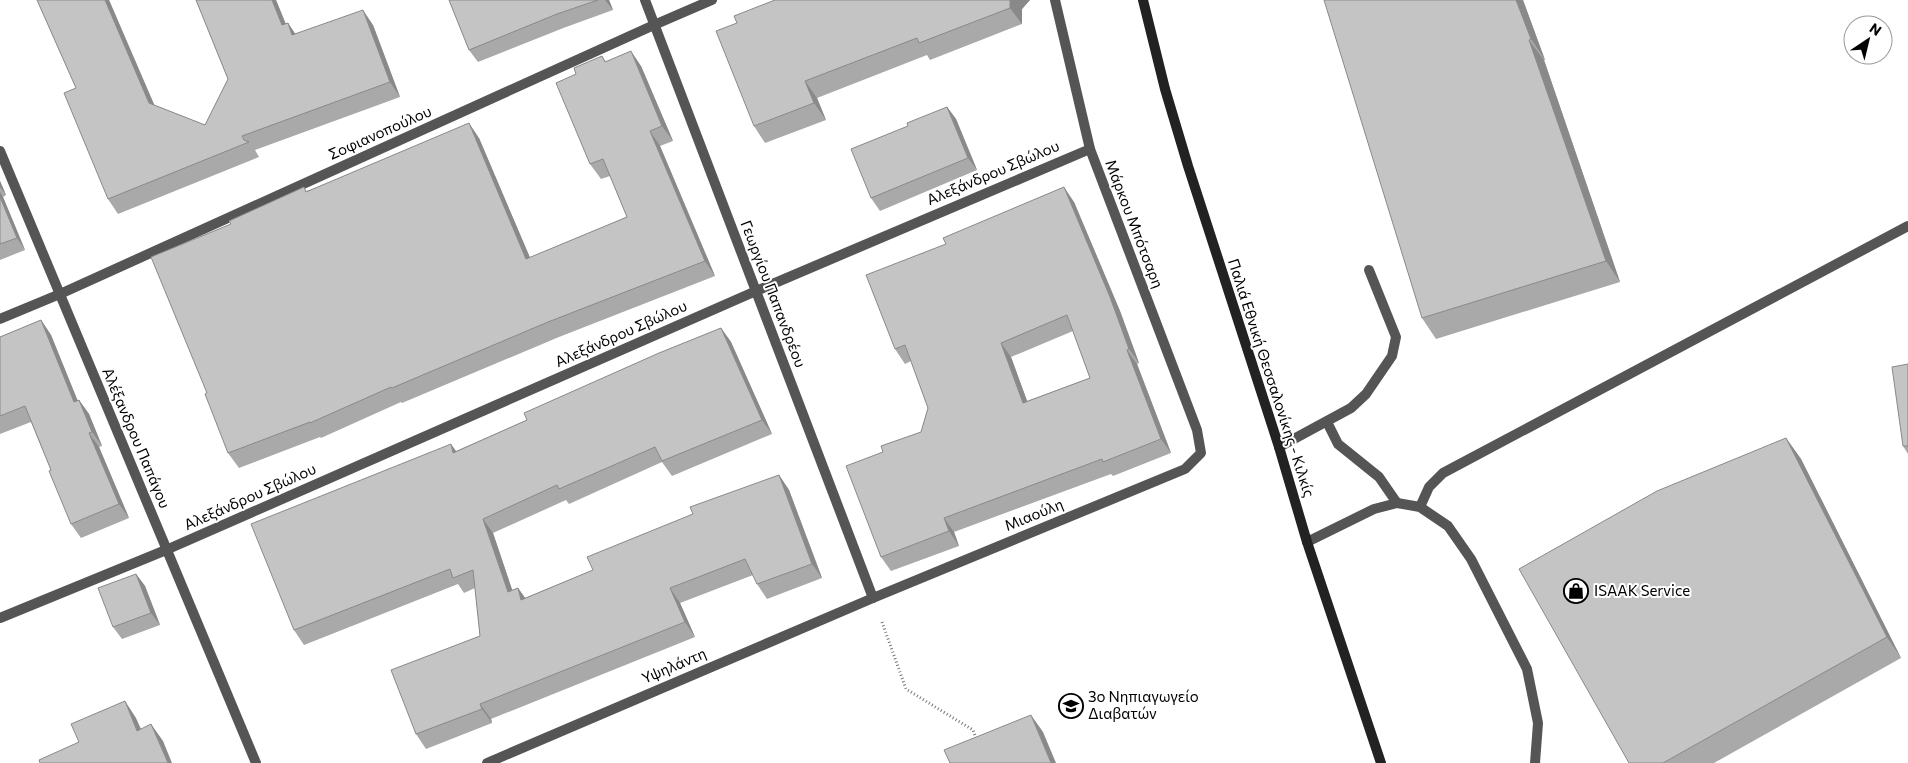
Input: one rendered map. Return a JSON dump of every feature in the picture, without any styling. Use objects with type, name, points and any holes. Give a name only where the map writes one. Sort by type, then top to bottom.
[{"type":"main road","name":"Παλιά Εθνική Θεσσαλονίκης - Κιλκίς","points":[[1143,0],[1165,89],[1188,166],[1279,447],[1307,542],[1381,763]]},
{"type":"street","name":"Γεωργίου Παπανδρέου","points":[[645,0],[873,598]]},
{"type":"street","name":"Σοφιανοπούλου","points":[[0,318],[60,294],[712,0]]},
{"type":"street","name":"Μάρκου Μπότσαρη","points":[[1054,0],[1090,149],[1197,430],[1201,453]]},
{"type":"street","name":"Αλεξάνδρου Σβώλου","points":[[0,618],[166,550],[756,291],[1090,149]]},
{"type":"street","name":"Αλέξανδρου Παπάγου","points":[[0,151],[256,763]]},
{"type":"street","points":[[1420,507],[1429,487],[1443,474],[1908,226]]},
{"type":"street","points":[[1279,447],[1351,408],[1366,394],[1392,356],[1396,337],[1369,270]]},
{"type":"street","points":[[1327,422],[1338,444],[1379,477],[1397,503]]},
{"type":"street","name":"Μιαούλη","points":[[873,598],[1185,469],[1201,453]]},
{"type":"street","points":[[1307,542],[1374,509],[1397,503],[1420,507],[1448,526],[1471,559],[1527,669],[1538,722],[1536,763]]},
{"type":"street","name":"Υψηλάντη","points":[[487,763],[873,598]]},
{"type":"path","points":[[873,598],[906,689],[973,730],[980,747]]},
{"type":"building","points":[[37,0],[105,0],[149,103],[205,125],[228,79],[196,0],[272,0],[282,25],[288,23],[292,35],[363,10],[390,82],[242,136],[244,140],[249,142],[108,199],[64,93],[76,88]]},
{"type":"building","points":[[449,0],[598,0],[557,14],[469,50]]},
{"type":"building","points":[[775,0],[1010,0],[1010,8],[919,43],[917,38],[805,81],[814,103],[754,126],[716,31],[737,23],[734,16]]},
{"type":"building","points":[[1324,0],[1516,0],[1606,261],[1422,318]]},
{"type":"building","points":[[631,51],[662,126],[650,131],[705,261],[548,322],[310,423],[228,453],[205,394],[207,393],[151,257],[231,224],[229,221],[304,187],[306,192],[469,123],[526,259],[627,217],[603,159],[590,164],[556,83],[576,74],[574,68],[602,56],[605,62]]},
{"type":"building","points":[[947,107],[968,158],[871,198],[851,149],[908,126],[907,123]]},
{"type":"building","points":[[1064,187],[1110,297],[1129,349],[1127,350],[1161,439],[1103,462],[1102,459],[944,518],[949,531],[881,557],[846,466],[883,452],[881,446],[921,432],[928,408],[905,345],[895,349],[866,275],[946,244],[943,238]],"holes":[[[1067,315],[1090,378],[1023,403],[1001,343]]]},
{"type":"building","points":[[0,197],[17,238],[0,244]]},
{"type":"building","points":[[41,320],[74,402],[79,400],[92,432],[89,433],[119,504],[71,524],[25,406],[0,416],[0,337]]},
{"type":"building","points":[[721,328],[762,420],[662,461],[655,447],[559,489],[557,485],[483,519],[508,592],[518,588],[521,600],[593,570],[587,557],[693,514],[690,507],[779,475],[812,564],[757,584],[745,559],[670,588],[685,622],[480,704],[482,709],[416,734],[391,670],[480,636],[473,570],[453,578],[450,569],[294,630],[251,524],[451,444],[453,453],[527,420],[524,413],[659,353]]},
{"type":"building","points":[[1908,364],[1908,446],[1903,446],[1892,367]]},
{"type":"building","points":[[1786,438],[1887,637],[1663,763],[1629,763],[1519,569],[1657,491]]},
{"type":"building","points":[[136,574],[151,613],[113,627],[98,588]]},
{"type":"building","points":[[125,701],[137,731],[151,724],[168,763],[40,763],[39,760],[79,742],[71,724]]},
{"type":"building","points":[[1031,715],[1051,763],[950,763],[944,750]]},
{"type":"place","name":"ISAAK Service","points":[[1576,591]]},
{"type":"place","name":"3ο Νηπιαγωγείο Διαβατών","points":[[1071,706]]}]
